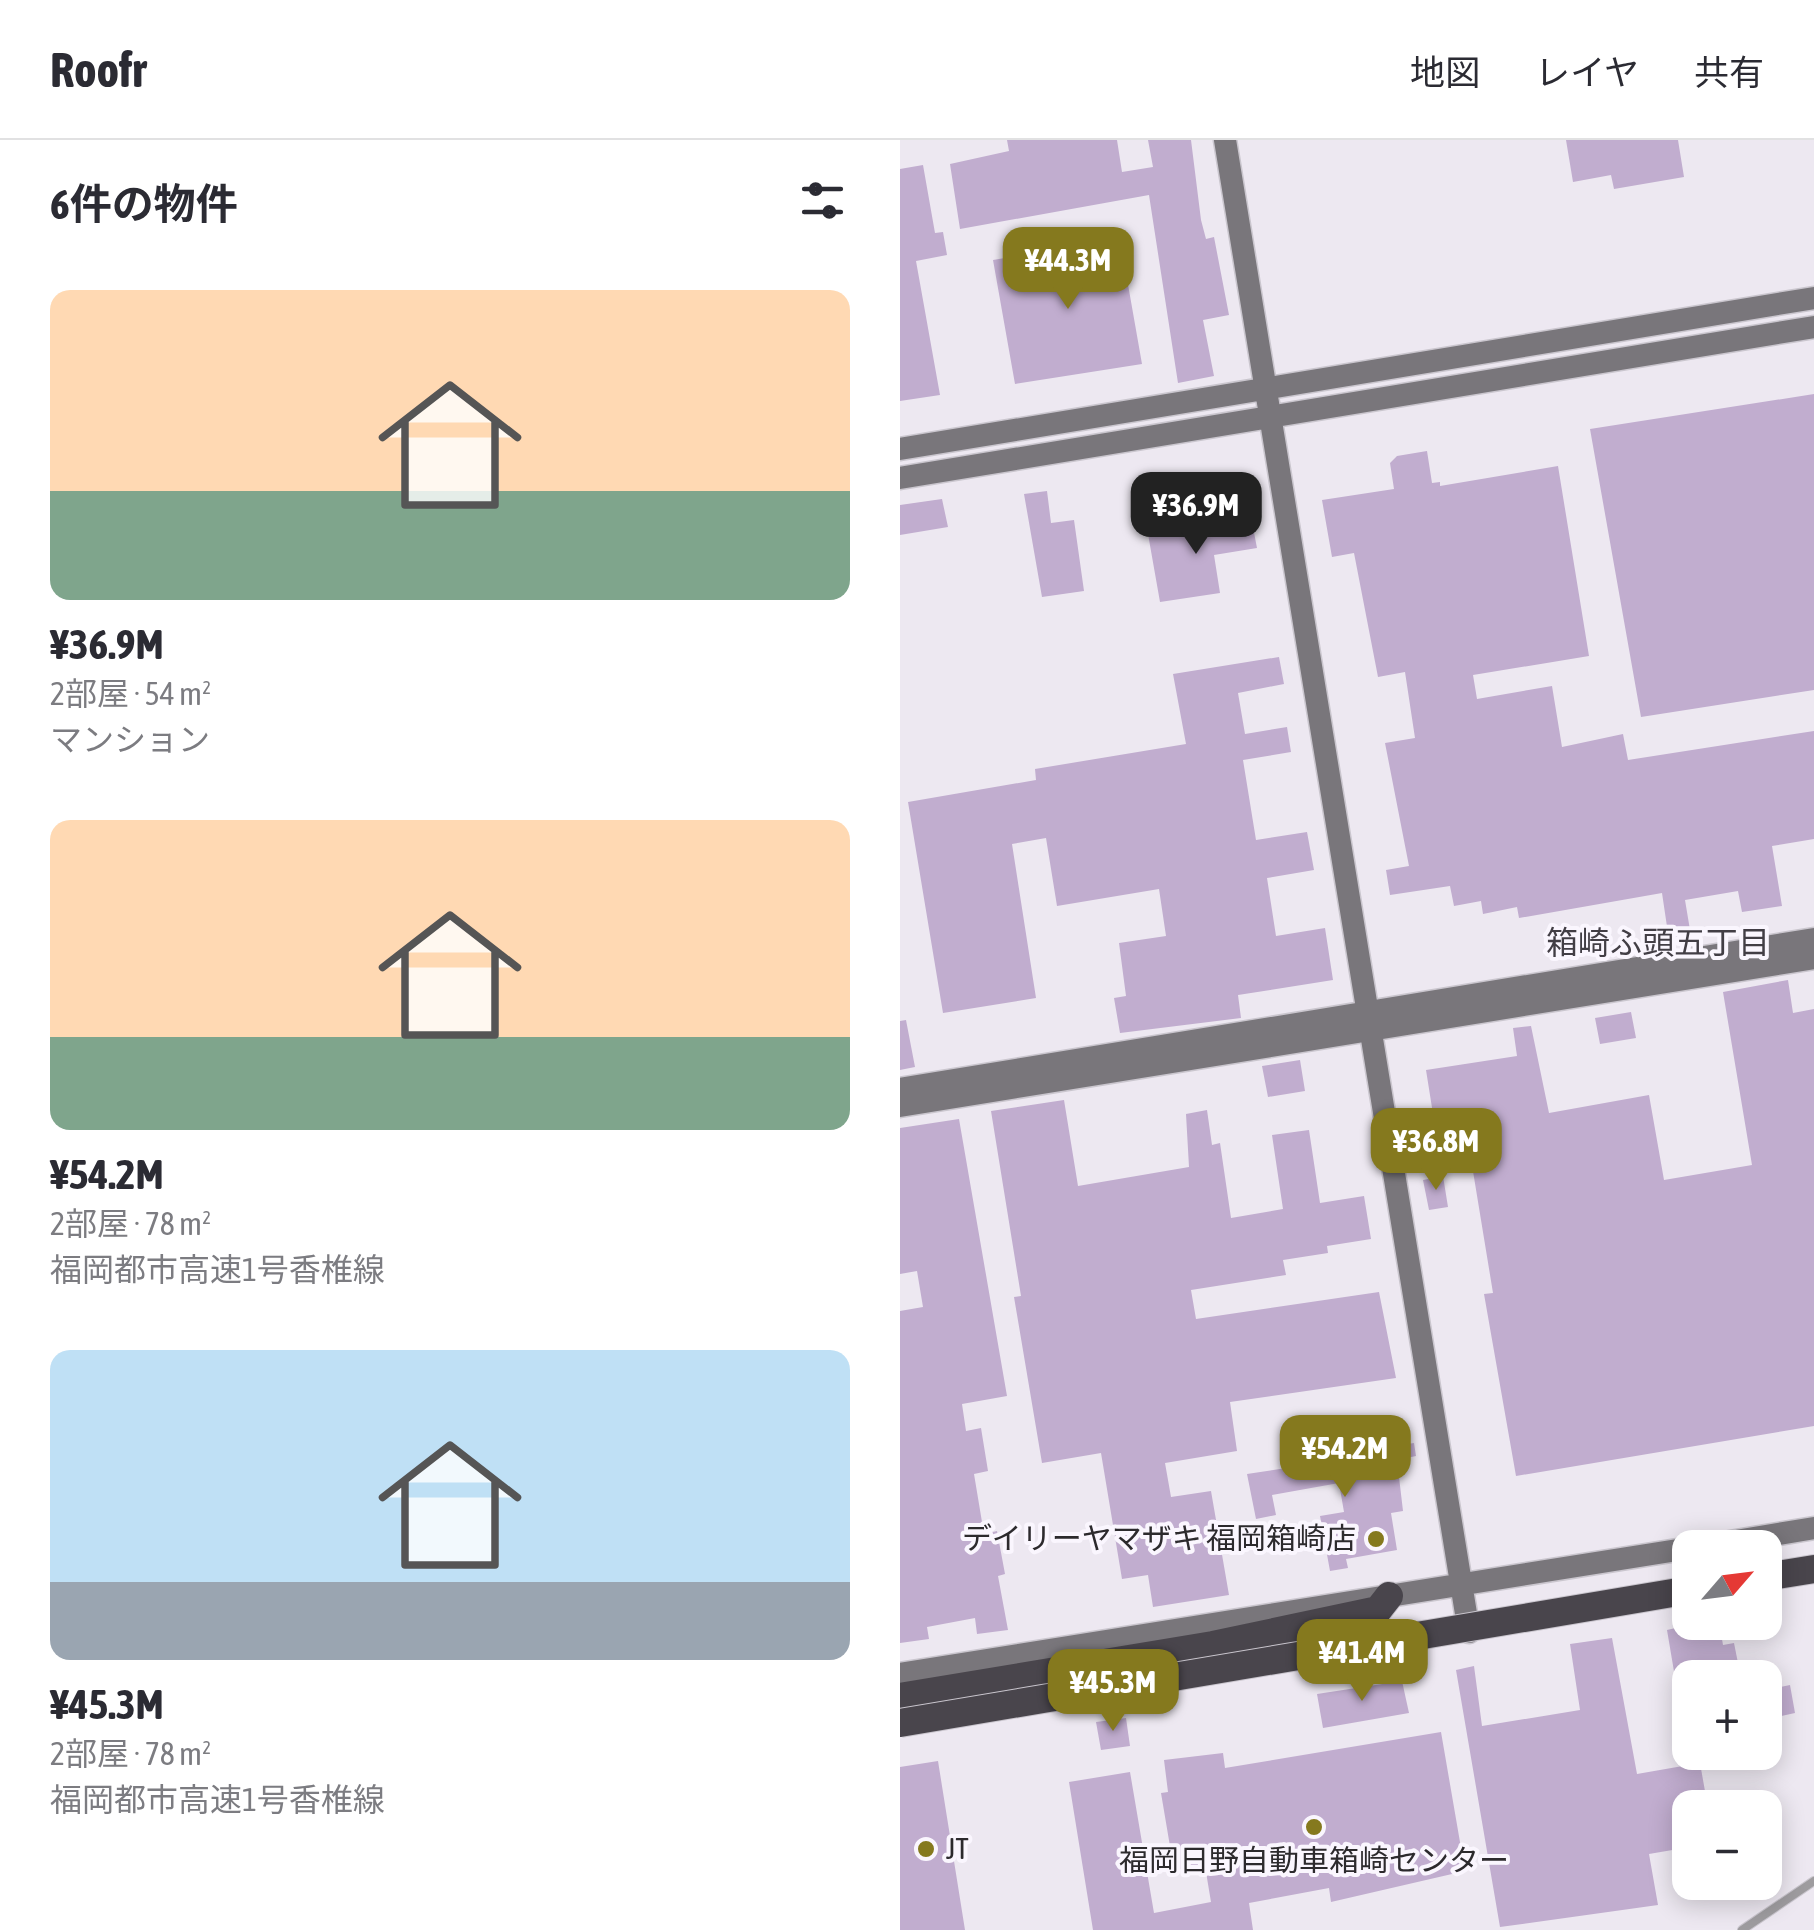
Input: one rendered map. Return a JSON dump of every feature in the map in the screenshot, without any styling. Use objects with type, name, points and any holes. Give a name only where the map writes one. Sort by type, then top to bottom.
[{"type":"highway","points":[[1782,1574],[1814,1569]]},
{"type":"highway","points":[[900,1721],[1672,1592]]},
{"type":"highway","points":[[900,1698],[1118,1662],[1378,1610],[1389,1596]]},
{"type":"street","points":[[1225,140],[1469,1632]]},
{"type":"street","points":[[900,449],[1814,298]]},
{"type":"street","points":[[900,478],[1814,327]]},
{"type":"street","points":[[900,1106],[1814,939]]},
{"type":"street","points":[[900,1089],[1814,958]]},
{"type":"street","points":[[1782,1533],[1814,1528]]},
{"type":"street","points":[[900,1674],[1672,1551]]},
{"type":"street","points":[[900,1721],[1469,1632],[1672,1593]]},
{"type":"lane","points":[[1742,1930],[1814,1881]]},
{"type":"building","points":[[1007,140],[1117,140],[1122,172],[1153,167],[1148,140],[1191,140],[1201,220],[1206,239],[1214,237],[1229,315],[1203,320],[1214,376],[1178,383],[1149,195],[960,229],[950,164],[1009,151]]},
{"type":"building","points":[[1566,140],[1678,140],[1684,177],[1614,189],[1611,175],[1573,182]]},
{"type":"building","points":[[923,165],[935,233],[943,232],[947,255],[916,261],[940,395],[900,401],[900,169]]},
{"type":"building","points":[[1120,239],[1142,364],[1015,384],[993,260]]},
{"type":"building","points":[[1814,394],[1814,690],[1641,717],[1590,429]]},
{"type":"building","points":[[1427,451],[1432,483],[1440,482],[1440,486],[1558,466],[1589,656],[1473,675],[1477,699],[1552,686],[1562,747],[1623,734],[1628,760],[1814,731],[1814,839],[1772,846],[1782,906],[1742,912],[1738,891],[1685,900],[1691,936],[1669,940],[1662,893],[1519,918],[1517,907],[1483,914],[1481,901],[1454,906],[1450,886],[1390,895],[1386,870],[1409,866],[1385,743],[1415,738],[1405,672],[1378,677],[1354,553],[1332,557],[1322,500],[1394,489],[1390,463],[1397,456]]},
{"type":"building","points":[[1047,491],[1051,523],[1074,520],[1084,591],[1042,597],[1024,494]]},
{"type":"building","points":[[942,499],[948,527],[900,535],[900,505]]},
{"type":"building","points":[[1251,517],[1257,548],[1214,555],[1220,593],[1160,602],[1148,534]]},
{"type":"building","points":[[1279,657],[1284,684],[1238,693],[1245,734],[1287,727],[1291,752],[1243,760],[1256,840],[1307,832],[1314,870],[1267,878],[1276,936],[1325,928],[1333,980],[1238,995],[1241,1018],[1120,1033],[1114,998],[1126,996],[1119,943],[1166,936],[1159,889],[1057,906],[1046,838],[1012,844],[1036,998],[943,1013],[908,802],[1036,780],[1035,769],[1186,744],[1173,674]]},
{"type":"building","points":[[1788,980],[1793,1013],[1814,1009],[1814,1426],[1516,1476],[1484,1294],[1493,1293],[1470,1153],[1432,1159],[1424,1116],[1433,1114],[1426,1070],[1517,1056],[1513,1028],[1531,1026],[1549,1113],[1649,1095],[1664,1180],[1752,1165],[1723,992]]},
{"type":"building","points":[[1631,1012],[1636,1038],[1600,1044],[1595,1018]]},
{"type":"building","points":[[906,1020],[915,1067],[900,1070],[900,1021]]},
{"type":"building","points":[[1300,1060],[1305,1091],[1268,1097],[1262,1066]]},
{"type":"building","points":[[1064,1100],[1078,1186],[1189,1167],[1186,1114],[1207,1110],[1212,1145],[1220,1143],[1231,1218],[1283,1209],[1272,1135],[1309,1130],[1320,1203],[1364,1196],[1371,1239],[1327,1246],[1328,1253],[1283,1260],[1286,1275],[1191,1290],[1196,1319],[1379,1292],[1396,1378],[1230,1402],[1237,1451],[1165,1463],[1171,1497],[1211,1491],[1229,1595],[1153,1607],[1148,1575],[1122,1579],[1101,1453],[1042,1463],[1014,1297],[1021,1296],[991,1111]]},
{"type":"building","points":[[959,1119],[1007,1396],[962,1404],[966,1431],[981,1428],[988,1471],[974,1474],[984,1534],[997,1531],[1005,1574],[998,1576],[1008,1630],[977,1634],[975,1618],[927,1627],[929,1639],[900,1643],[900,1311],[923,1307],[917,1271],[900,1274],[900,1128]]},
{"type":"building","points":[[1443,1176],[1448,1207],[1429,1210],[1423,1180]]},
{"type":"building","points":[[1414,1443],[1416,1456],[1397,1460],[1403,1511],[1391,1513],[1397,1550],[1346,1559],[1348,1568],[1330,1571],[1320,1516],[1344,1512],[1339,1483],[1272,1495],[1276,1515],[1256,1519],[1247,1474],[1385,1453],[1383,1448]]},
{"type":"building","points":[[1672,1629],[1672,1640],[1734,1643],[1737,1660],[1672,1660],[1667,1630]]},
{"type":"building","points":[[1612,1638],[1637,1774],[1672,1768],[1701,1770],[1705,1790],[1672,1790],[1672,1850],[1649,1854],[1658,1905],[1500,1927],[1456,1670],[1474,1666],[1482,1726],[1580,1710],[1570,1644]]},
{"type":"building","points":[[1402,1681],[1409,1713],[1323,1728],[1317,1694]]},
{"type":"building","points":[[1790,1685],[1795,1713],[1782,1716],[1782,1687]]},
{"type":"building","points":[[1126,1718],[1130,1746],[1101,1750],[1096,1722]]},
{"type":"building","points":[[1441,1732],[1465,1871],[1331,1902],[1329,1888],[1249,1903],[1253,1930],[1093,1930],[1069,1782],[1130,1772],[1154,1913],[1211,1902],[1205,1866],[1174,1870],[1161,1793],[1168,1792],[1164,1760],[1223,1753],[1225,1768]]},
{"type":"building","name":"JT","points":[[938,1761],[965,1930],[900,1930],[900,1767]]},
{"type":"place","name":"デイリーヤマザキ 福岡箱崎店","points":[[1376,1539]]},
{"type":"place","name":"福岡日野自動車箱崎センター","points":[[1314,1827]]},
{"type":"place","name":"JT","points":[[926,1849]]},
{"type":"district","name":"箱崎ふ頭五丁目","points":[[1658,943]]}]
